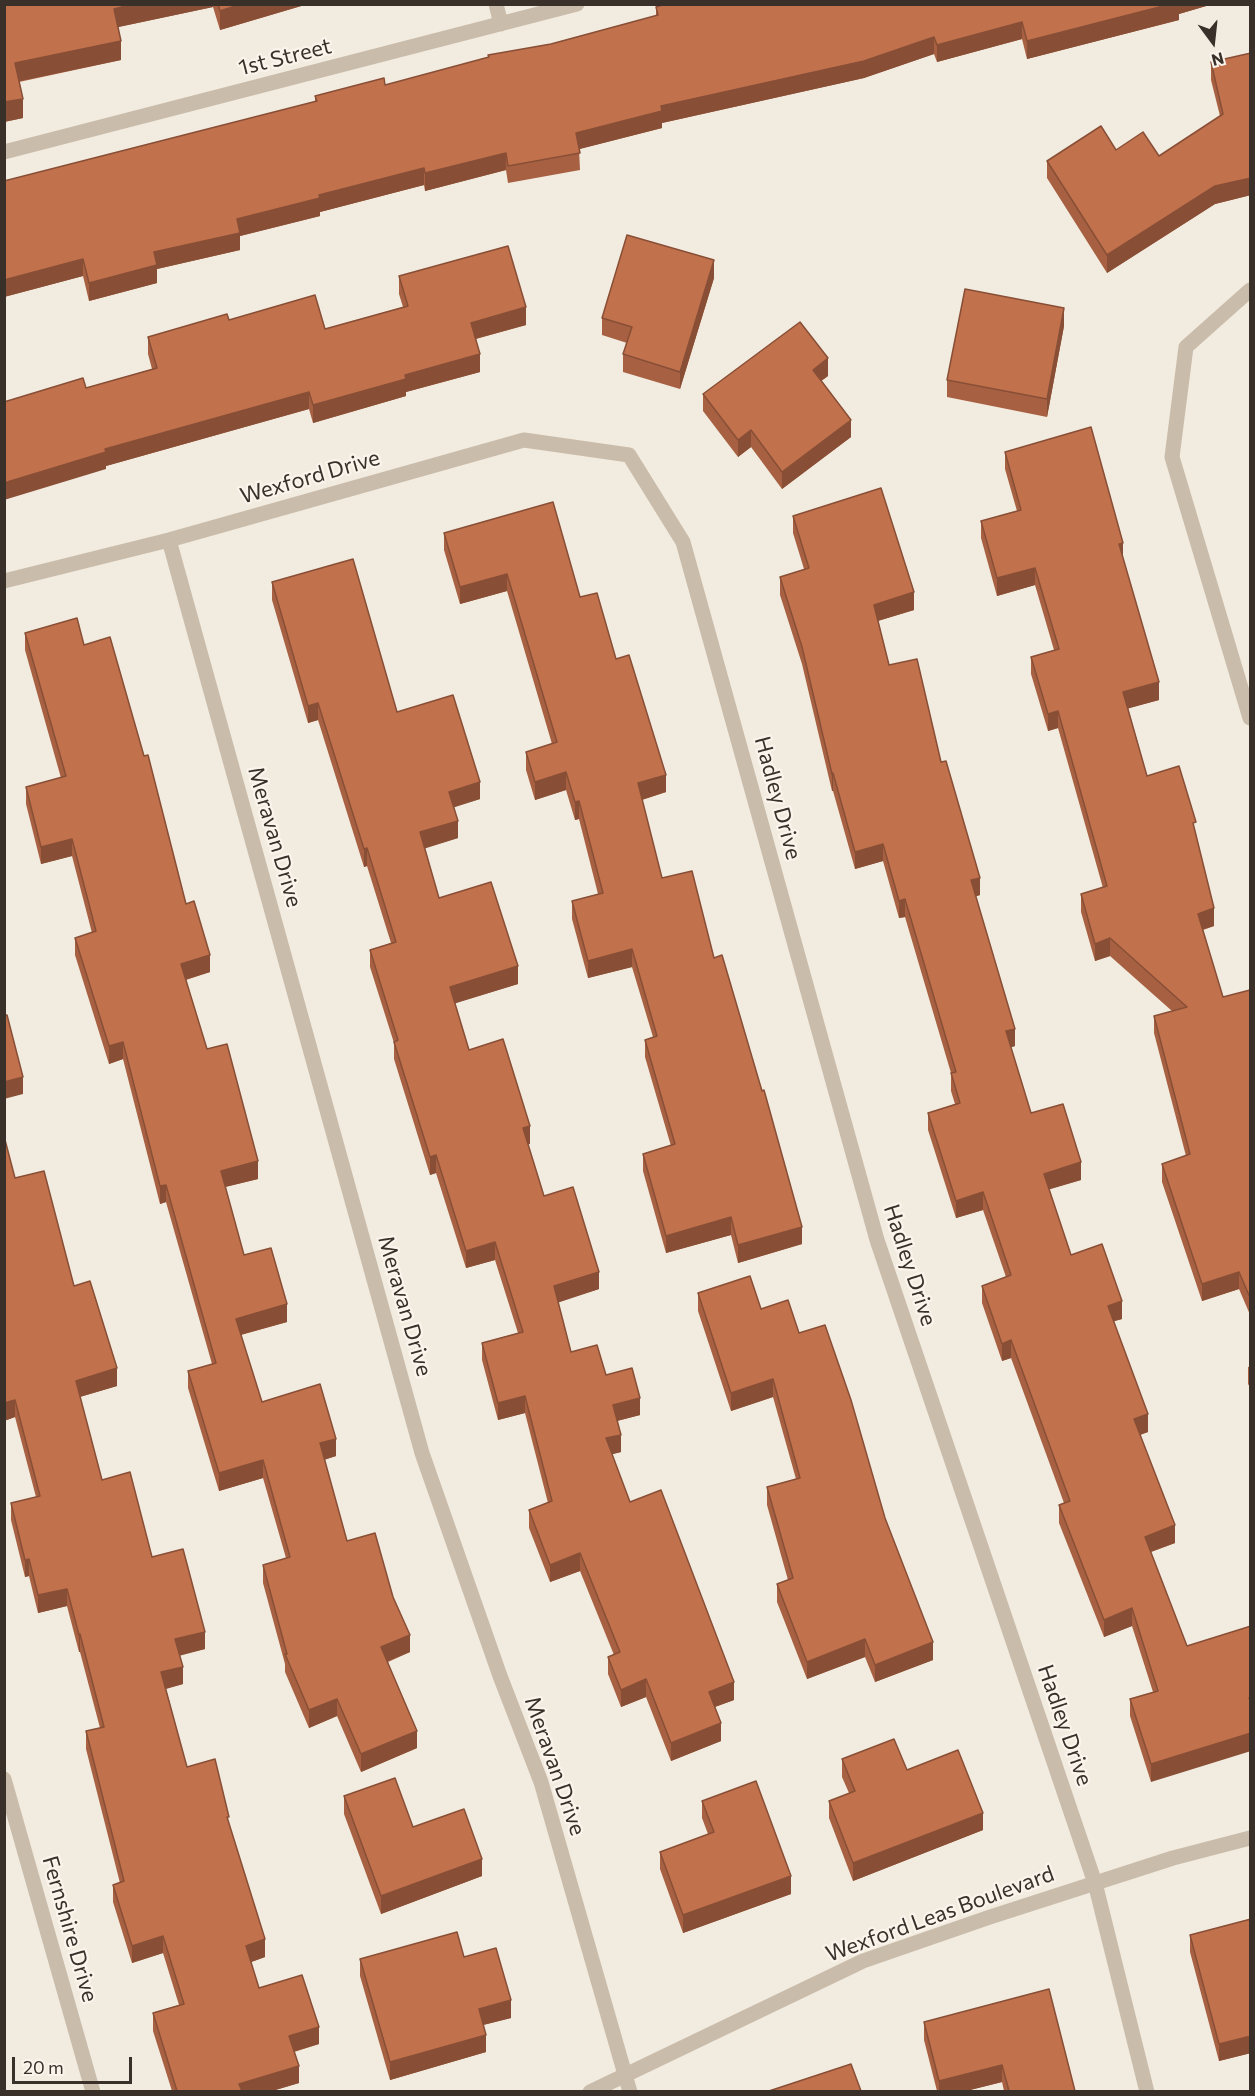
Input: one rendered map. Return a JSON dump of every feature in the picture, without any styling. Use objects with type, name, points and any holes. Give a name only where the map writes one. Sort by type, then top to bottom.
[{"type":"street","points":[[496,4],[501,24]]},
{"type":"street","name":"1st Street","points":[[4,152],[577,4]]},
{"type":"street","points":[[1251,290],[1186,347],[1172,457],[1251,718]]},
{"type":"street","name":"Wexford Drive","points":[[4,581],[169,540],[524,440],[629,455]]},
{"type":"street","name":"Hadley Drive","points":[[629,455],[683,542],[876,1240],[1095,1883],[1147,2091]]},
{"type":"street","name":"Meravan Drive","points":[[169,540],[422,1453],[500,1676],[541,1782],[630,2091]]},
{"type":"street","name":"Fernshire Drive","points":[[4,1779],[93,2091]]},
{"type":"street","name":"Wexford Leas Boulevard","points":[[590,2091],[863,1961],[1173,1858],[1251,1838]]},
{"type":"building","points":[[4,4],[133,4],[114,9],[121,41],[15,63],[23,99],[4,102]]},
{"type":"building","points":[[218,4],[241,4],[220,11]]},
{"type":"building","points":[[665,4],[1171,4],[1027,41],[1022,22],[937,45],[934,37],[864,61],[661,106],[662,111],[576,133],[580,153],[508,166],[506,153],[425,173],[424,168],[319,195],[320,198],[237,219],[240,233],[154,252],[157,265],[89,283],[83,259],[4,280],[4,181],[317,101],[315,96],[384,78],[385,85],[489,57],[488,55],[551,44],[658,15],[656,7]]},
{"type":"building","points":[[1251,53],[1251,178],[1215,186],[1107,255],[1047,161],[1101,126],[1116,150],[1143,132],[1159,156],[1223,114],[1211,62]]},
{"type":"building","points":[[627,235],[714,260],[680,372],[623,354],[632,327],[602,318]]},
{"type":"building","points":[[508,246],[526,307],[471,323],[480,354],[405,375],[406,379],[313,405],[309,392],[105,449],[106,452],[4,483],[4,402],[83,378],[86,388],[157,368],[148,337],[227,314],[229,320],[315,295],[325,329],[408,306],[399,276]]},
{"type":"building","points":[[965,289],[1064,308],[1047,399],[947,380]]},
{"type":"building","points":[[800,322],[828,358],[813,370],[851,420],[782,472],[751,430],[738,440],[703,394]]},
{"type":"building","points":[[1091,427],[1123,543],[1119,544],[1159,682],[1123,692],[1147,776],[1179,766],[1196,822],[1193,823],[1214,908],[1198,914],[1223,997],[1250,990],[1251,992],[1251,1300],[1239,1272],[1202,1284],[1162,1164],[1190,1154],[1154,1016],[1187,1007],[1110,938],[1095,944],[1081,894],[1107,886],[1058,711],[1048,714],[1031,657],[1059,649],[1035,568],[997,578],[981,521],[1021,510],[1005,452]]},
{"type":"building","points":[[881,488],[914,592],[874,605],[889,665],[917,659],[941,762],[946,761],[980,878],[971,880],[1015,1029],[1006,1031],[1031,1113],[1063,1104],[1081,1162],[1044,1174],[1071,1255],[1102,1244],[1122,1301],[1108,1306],[1148,1414],[1134,1419],[1175,1525],[1145,1537],[1187,1646],[1251,1626],[1251,1698],[1249,1698],[1251,1733],[1151,1764],[1130,1699],[1158,1691],[1132,1608],[1104,1620],[1059,1505],[1070,1501],[1011,1340],[1002,1344],[982,1286],[1011,1275],[983,1192],[956,1201],[928,1113],[960,1103],[951,1073],[956,1072],[905,899],[899,901],[883,844],[855,852],[832,774],[802,647],[780,577],[809,568],[793,516]]},
{"type":"building","points":[[553,502],[580,597],[597,593],[616,659],[629,655],[666,775],[638,783],[662,878],[692,871],[714,958],[722,955],[762,1091],[764,1090],[802,1227],[738,1245],[731,1217],[666,1236],[643,1154],[675,1144],[645,1040],[657,1036],[632,949],[588,961],[572,901],[603,893],[579,801],[575,802],[566,772],[535,782],[526,752],[557,742],[507,574],[460,587],[444,533]]},
{"type":"building","points":[[353,559],[397,712],[453,695],[480,782],[449,792],[458,821],[420,832],[439,898],[491,882],[518,966],[450,987],[469,1050],[503,1039],[530,1126],[523,1128],[544,1196],[573,1187],[599,1272],[554,1286],[571,1352],[597,1345],[606,1375],[632,1368],[640,1398],[613,1405],[621,1435],[606,1438],[630,1502],[661,1490],[734,1682],[709,1692],[721,1723],[671,1743],[646,1679],[621,1690],[608,1657],[620,1652],[580,1553],[550,1565],[529,1510],[552,1501],[525,1396],[498,1403],[482,1343],[523,1332],[495,1242],[466,1251],[436,1155],[430,1157],[394,1042],[398,1040],[370,950],[396,942],[318,703],[308,706],[272,582]]},
{"type":"building","points":[[77,618],[84,645],[110,637],[144,756],[148,755],[186,904],[194,901],[210,955],[181,964],[207,1049],[227,1044],[258,1161],[221,1171],[244,1255],[271,1248],[287,1304],[236,1319],[262,1402],[320,1384],[336,1439],[320,1443],[347,1541],[375,1533],[393,1597],[410,1635],[381,1647],[417,1731],[361,1754],[337,1699],[309,1710],[285,1654],[287,1654],[263,1565],[290,1557],[263,1460],[219,1473],[188,1371],[216,1363],[166,1185],[160,1186],[123,1042],[109,1046],[75,938],[96,931],[72,839],[41,847],[26,787],[66,776],[25,633]]},
{"type":"building","points":[[4,1015],[7,1015],[23,1077],[4,1082]]},
{"type":"building","points":[[4,1136],[15,1178],[44,1171],[74,1286],[90,1281],[117,1368],[76,1381],[102,1480],[130,1472],[152,1557],[183,1549],[205,1632],[175,1639],[183,1667],[161,1672],[187,1767],[215,1759],[229,1817],[227,1817],[265,1939],[246,1946],[259,1988],[302,1975],[319,2027],[289,2036],[299,2066],[239,2084],[242,2091],[177,2091],[153,2013],[184,2004],[163,1936],[132,1946],[113,1885],[124,1881],[86,1731],[104,1727],[80,1634],[67,1589],[38,1595],[29,1559],[25,1560],[11,1503],[40,1496],[15,1400],[4,1403]]},
{"type":"building","points":[[750,1276],[761,1309],[788,1300],[799,1333],[825,1325],[851,1400],[885,1518],[933,1642],[875,1665],[865,1639],[807,1662],[777,1584],[793,1578],[767,1487],[800,1478],[773,1379],[731,1393],[698,1293]]},
{"type":"building","points":[[894,1739],[907,1770],[958,1750],[983,1813],[853,1863],[829,1801],[855,1791],[842,1759]]},
{"type":"building","points":[[395,1778],[413,1827],[464,1809],[482,1859],[381,1896],[344,1796]]},
{"type":"building","points":[[756,1781],[791,1876],[683,1915],[660,1852],[714,1832],[702,1801]]},
{"type":"building","points":[[1251,1919],[1251,2036],[1219,2044],[1190,1935]]},
{"type":"building","points":[[457,1932],[464,1957],[496,1948],[511,2000],[479,2009],[486,2035],[390,2062],[360,1959]]},
{"type":"building","points":[[1049,1989],[1075,2091],[1009,2091],[1002,2065],[939,2081],[924,2022]]},
{"type":"building","points":[[851,2064],[861,2091],[769,2091]]}]
